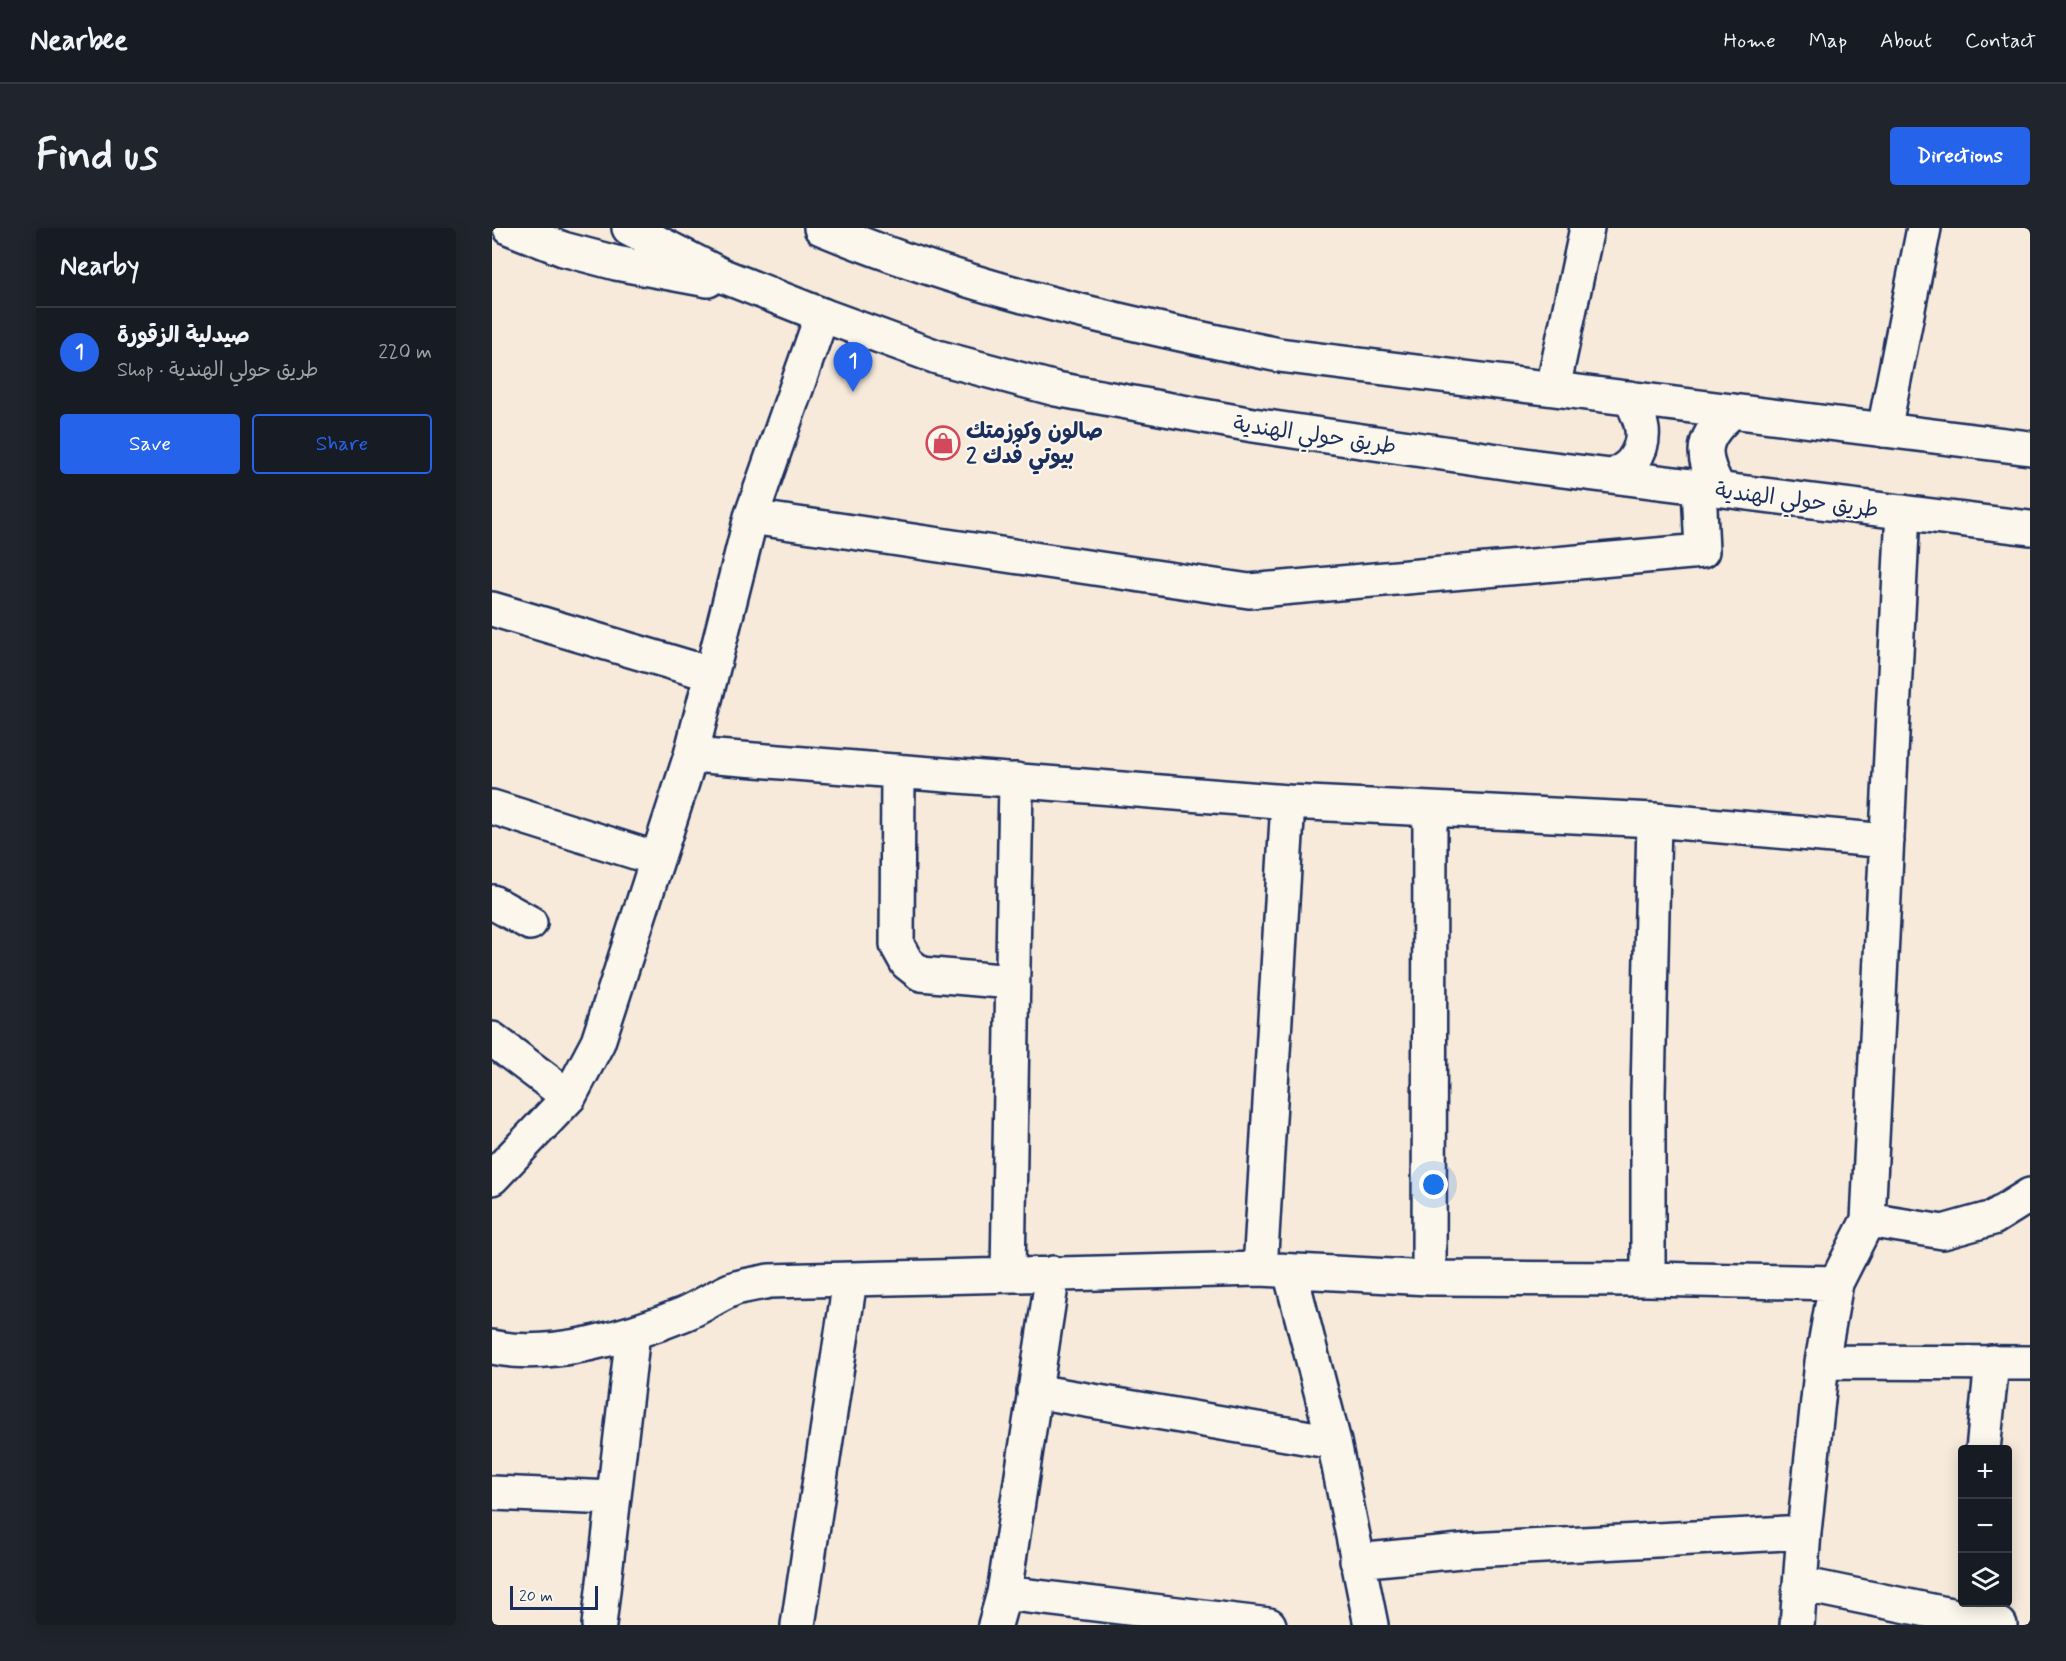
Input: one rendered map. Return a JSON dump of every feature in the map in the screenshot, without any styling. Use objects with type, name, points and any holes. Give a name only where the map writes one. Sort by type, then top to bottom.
[{"type":"main road","points":[[510,228],[563,249],[616,263],[756,288]]},
{"type":"main road","name":"طريق حولي الهندية","points":[[629,228],[723,276],[822,315],[937,357],[1056,389],[1252,425],[1614,476],[2030,528]]},
{"type":"main road","points":[[1553,388],[1587,228]]},
{"type":"main road","points":[[1884,430],[1924,228]]},
{"type":"main road","points":[[837,231],[957,277],[1066,307],[1279,355],[2030,448]]},
{"type":"main road","points":[[492,1178],[569,1097],[598,1042],[691,755],[751,517],[822,315]]},
{"type":"main road","points":[[1614,476],[1633,462],[1642,441],[1641,418],[1630,399]]},
{"type":"main road","points":[[751,517],[1249,591],[1702,551],[1709,488],[1706,447],[1716,425],[1733,411]]},
{"type":"main road","points":[[1797,1625],[1804,1532],[1822,1362],[1836,1283],[1868,1220],[1903,512]]},
{"type":"main road","points":[[492,609],[711,674]]},
{"type":"main road","points":[[691,755],[1288,802],[1654,820],[1887,841]]},
{"type":"main road","points":[[898,771],[897,945],[907,963],[921,974],[1012,982]]},
{"type":"main road","points":[[1008,1275],[1016,780]]},
{"type":"main road","points":[[1288,802],[1275,1270],[1334,1442],[1371,1625]]},
{"type":"main road","points":[[492,807],[657,859]]},
{"type":"main road","points":[[1429,1278],[1430,809]]},
{"type":"main road","points":[[1648,1279],[1648,1093],[1654,820]]},
{"type":"main road","points":[[492,902],[530,923]]},
{"type":"main road","points":[[492,1039],[569,1097]]},
{"type":"main road","points":[[1868,1220],[1943,1232],[1993,1218],[2030,1195]]},
{"type":"main road","points":[[497,1355],[567,1347],[633,1333],[686,1313],[733,1289],[769,1281],[1053,1273],[1275,1270],[1429,1278],[1836,1283]]},
{"type":"main road","points":[[995,1625],[1004,1593],[1053,1273]]},
{"type":"main road","points":[[798,1625],[850,1280]]},
{"type":"main road","points":[[598,1625],[633,1333]]},
{"type":"main road","points":[[1822,1362],[2030,1363]]},
{"type":"main road","points":[[1983,1445],[1992,1362]]},
{"type":"main road","points":[[1034,1391],[1334,1442]]},
{"type":"main road","points":[[492,1493],[613,1498]]},
{"type":"main road","points":[[1357,1561],[1471,1550],[1804,1532]]},
{"type":"main road","points":[[1800,1584],[2000,1625]]},
{"type":"main road","points":[[1004,1593],[1269,1625]]},
{"type":"place","name":"صيدلية الزقورة","points":[[853,392]]},
{"type":"place","name":"صالون وكوزمتك بيوتي فدك 2","points":[[943,443]]}]
